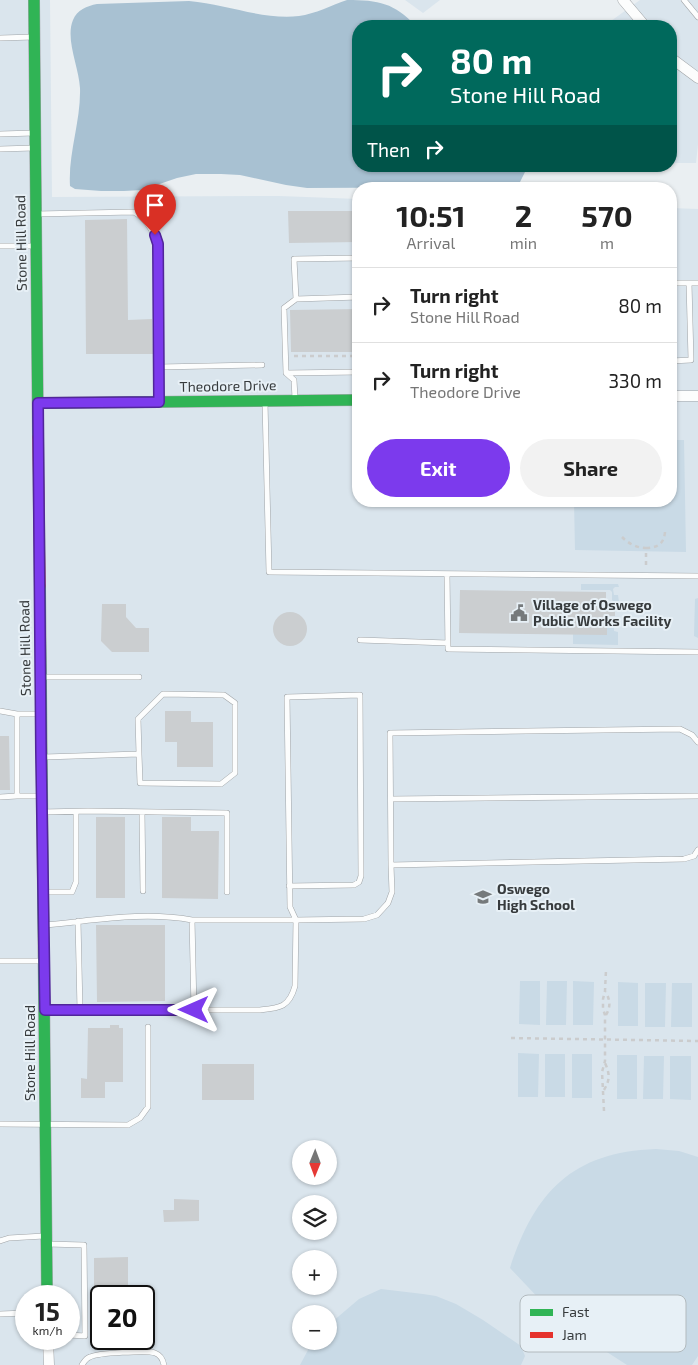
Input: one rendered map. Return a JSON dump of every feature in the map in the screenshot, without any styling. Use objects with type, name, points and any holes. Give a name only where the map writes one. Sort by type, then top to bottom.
[{"type":"street","name":"Stone Hill Road","points":[[34,0],[47,1285]]},
{"type":"street","points":[[623,0],[640,20]]},
{"type":"street","points":[[677,62],[698,78]]},
{"type":"street","points":[[677,396],[698,396]]},
{"type":"street","name":"Theodore Drive","points":[[38,403],[352,400]]},
{"type":"street","points":[[48,1350],[48,1365]]},
{"type":"lane","points":[[694,0],[686,2],[698,17]]},
{"type":"lane","points":[[0,38],[34,37]]},
{"type":"lane","points":[[0,134],[34,133]]},
{"type":"lane","points":[[0,149],[34,148]]},
{"type":"lane","points":[[35,214],[134,212],[146,221],[155,235],[158,244],[159,402]]},
{"type":"lane","points":[[0,246],[36,246]]},
{"type":"lane","points":[[296,299],[294,259],[352,258]]},
{"type":"lane","points":[[677,283],[698,282]]},
{"type":"lane","points":[[677,360],[691,360],[689,283]]},
{"type":"lane","points":[[296,401],[294,380],[286,373],[284,308],[296,299],[352,297]]},
{"type":"lane","points":[[159,367],[262,365]]},
{"type":"lane","points":[[286,373],[352,372]]},
{"type":"lane","points":[[265,401],[269,572],[698,576]]},
{"type":"lane","points":[[447,574],[448,649],[698,652]]},
{"type":"lane","points":[[360,640],[448,643]]},
{"type":"lane","points":[[41,677],[139,677]]},
{"type":"lane","points":[[163,694],[224,695],[235,703],[235,773],[221,784],[140,783],[139,754],[138,719],[163,694]]},
{"type":"lane","points":[[45,1010],[259,1010],[279,1008],[286,1004],[292,997],[296,986],[296,920],[290,907],[289,886],[287,697],[360,695],[362,876],[359,882],[354,885],[289,886]]},
{"type":"lane","points":[[0,711],[17,714],[41,714]]},
{"type":"lane","points":[[17,714],[17,796]]},
{"type":"lane","points":[[44,925],[110,918],[172,916],[192,920],[296,920],[364,919],[377,916],[388,903],[392,892],[390,733],[680,729],[692,735],[698,742]]},
{"type":"lane","points":[[41,757],[139,754]]},
{"type":"lane","points":[[0,797],[41,796]]},
{"type":"lane","points":[[391,799],[698,796]]},
{"type":"lane","points":[[42,812],[227,813],[227,892]]},
{"type":"lane","points":[[43,892],[72,892],[76,882],[76,812]]},
{"type":"lane","points":[[142,812],[143,891]]},
{"type":"lane","points":[[391,865],[684,859],[694,856],[698,850]]},
{"type":"lane","points":[[192,920],[194,1010]]},
{"type":"lane","points":[[78,921],[80,1010]]},
{"type":"lane","points":[[0,961],[44,961]]},
{"type":"lane","points":[[0,1124],[128,1125],[140,1118],[148,1108],[148,1027]]},
{"type":"lane","points":[[0,1240],[9,1238],[46,1240],[84,1245],[85,1336],[80,1336]]},
{"type":"lane","points":[[0,1314],[15,1313]]},
{"type":"lane","points":[[82,1365],[90,1356],[102,1353],[130,1352],[155,1352],[160,1356],[164,1365]]},
{"type":"path","points":[[294,356],[306,354],[352,355]]},
{"type":"path","points":[[622,537],[640,548],[652,548],[660,545],[664,540],[666,532]]},
{"type":"path","points":[[646,548],[646,569]]},
{"type":"path","points":[[604,1111],[602,1072],[605,1015],[603,999],[606,970]]},
{"type":"path","points":[[605,991],[610,1000],[610,1009],[605,1015]]},
{"type":"path","points":[[511,1038],[698,1041]]},
{"type":"path","points":[[604,1061],[609,1073],[609,1081],[604,1090]]},
{"type":"shaded area","points":[[0,0],[50,0],[52,197],[279,196],[352,199],[352,507],[677,507],[677,208],[698,209],[698,1365],[0,1365]]},
{"type":"shaded area","points":[[347,0],[368,1],[385,4],[410,20],[352,20],[352,172],[525,172],[520,182],[352,182],[352,188],[307,188],[240,175],[196,174],[177,178],[142,190],[101,191],[75,189],[70,186],[71,161],[80,100],[79,80],[71,44],[71,28],[73,20],[83,9],[97,4],[189,1],[271,16],[299,16]]},
{"type":"shaded area","points":[[405,0],[440,0],[423,13]]},
{"type":"shaded area","points":[[640,0],[698,0],[698,144],[696,163],[677,163],[677,20],[612,20]]},
{"type":"shaded area","points":[[677,440],[684,440],[686,552],[575,550],[574,507],[677,507]]},
{"type":"shaded area","points":[[581,584],[618,584],[619,587],[613,589],[614,595],[618,595],[619,602],[612,600],[612,592],[610,590],[581,590]]},
{"type":"shaded area","points":[[698,598],[698,638],[694,636],[695,599]]},
{"type":"shaded area","points":[[607,620],[618,621],[619,626],[614,626],[614,631],[618,632],[618,645],[573,644],[573,634],[607,634]]},
{"type":"shaded area","points":[[520,981],[540,981],[540,1025],[519,1024]]},
{"type":"shaded area","points":[[547,981],[567,981],[566,1025],[546,1025]]},
{"type":"shaded area","points":[[573,981],[594,982],[593,1025],[573,1025]]},
{"type":"shaded area","points":[[618,982],[638,983],[638,1026],[618,1026]]},
{"type":"shaded area","points":[[645,983],[666,983],[665,1027],[645,1027]]},
{"type":"shaded area","points":[[672,983],[692,983],[692,1027],[671,1027]]},
{"type":"shaded area","points":[[518,1053],[539,1054],[538,1097],[518,1097]]},
{"type":"shaded area","points":[[545,1054],[565,1054],[565,1097],[545,1097]]},
{"type":"shaded area","points":[[572,1054],[592,1054],[592,1098],[572,1098]]},
{"type":"shaded area","points":[[617,1055],[637,1055],[637,1099],[617,1099]]},
{"type":"shaded area","points":[[644,1056],[664,1056],[663,1099],[643,1099]]},
{"type":"shaded area","points":[[670,1056],[691,1056],[691,1100],[670,1099]]},
{"type":"shaded area","points":[[656,1149],[679,1151],[698,1157],[698,1356],[692,1365],[627,1365],[607,1352],[686,1352],[686,1295],[536,1295],[510,1268],[520,1241],[532,1218],[545,1198],[561,1181],[579,1168],[601,1158],[627,1152]]},
{"type":"shaded area","points":[[381,1289],[436,1296],[456,1304],[483,1320],[520,1345],[520,1352],[523,1352],[525,1356],[521,1365],[300,1365],[308,1350],[337,1350],[337,1318],[359,1299]]},
{"type":"building","points":[[288,211],[352,211],[352,242],[289,243]]},
{"type":"building","points":[[127,219],[128,320],[152,319],[153,354],[86,354],[85,220]]},
{"type":"building","points":[[352,309],[352,352],[291,352],[290,310]]},
{"type":"building","points":[[460,590],[606,592],[606,605],[615,605],[615,616],[607,616],[607,635],[459,633]]},
{"type":"building","points":[[102,604],[126,604],[126,617],[136,628],[149,628],[149,652],[112,652],[101,641]]},
{"type":"building","points":[[290,612],[302,617],[307,629],[302,641],[290,646],[278,641],[273,629],[278,617]]},
{"type":"building","points":[[165,711],[191,711],[191,722],[213,722],[213,767],[177,767],[177,742],[165,742]]},
{"type":"building","points":[[0,736],[9,736],[10,790],[0,790]]},
{"type":"building","points":[[96,817],[125,817],[125,898],[96,898]]},
{"type":"building","points":[[162,817],[191,817],[191,831],[219,831],[218,899],[162,898]]},
{"type":"building","points":[[96,925],[165,925],[165,1001],[97,1002]]},
{"type":"building","points":[[110,1025],[119,1025],[119,1028],[123,1028],[123,1082],[105,1082],[105,1098],[81,1098],[81,1078],[87,1079],[88,1028],[110,1028]]},
{"type":"building","points":[[202,1064],[254,1064],[254,1100],[202,1100]]},
{"type":"building","points":[[174,1199],[199,1200],[199,1221],[164,1222],[163,1210],[174,1210]]},
{"type":"building","points":[[128,1257],[128,1285],[94,1285],[94,1258]]},
{"type":"traffic: fast","points":[[34,0],[38,437]]},
{"type":"traffic: fast","points":[[38,403],[352,400]]},
{"type":"traffic: fast","points":[[40,586],[47,1285]]},
{"type":"traffic: jam","points":[[38,437],[40,586]]},
{"type":"place","name":"Village of Oswego Public Works Facility","points":[[519,613]]},
{"type":"place","name":"Oswego High School","points":[[483,897]]},
{"type":"route","points":[[155,235],[158,244],[159,402],[38,403],[45,1010],[194,1010]]}]
